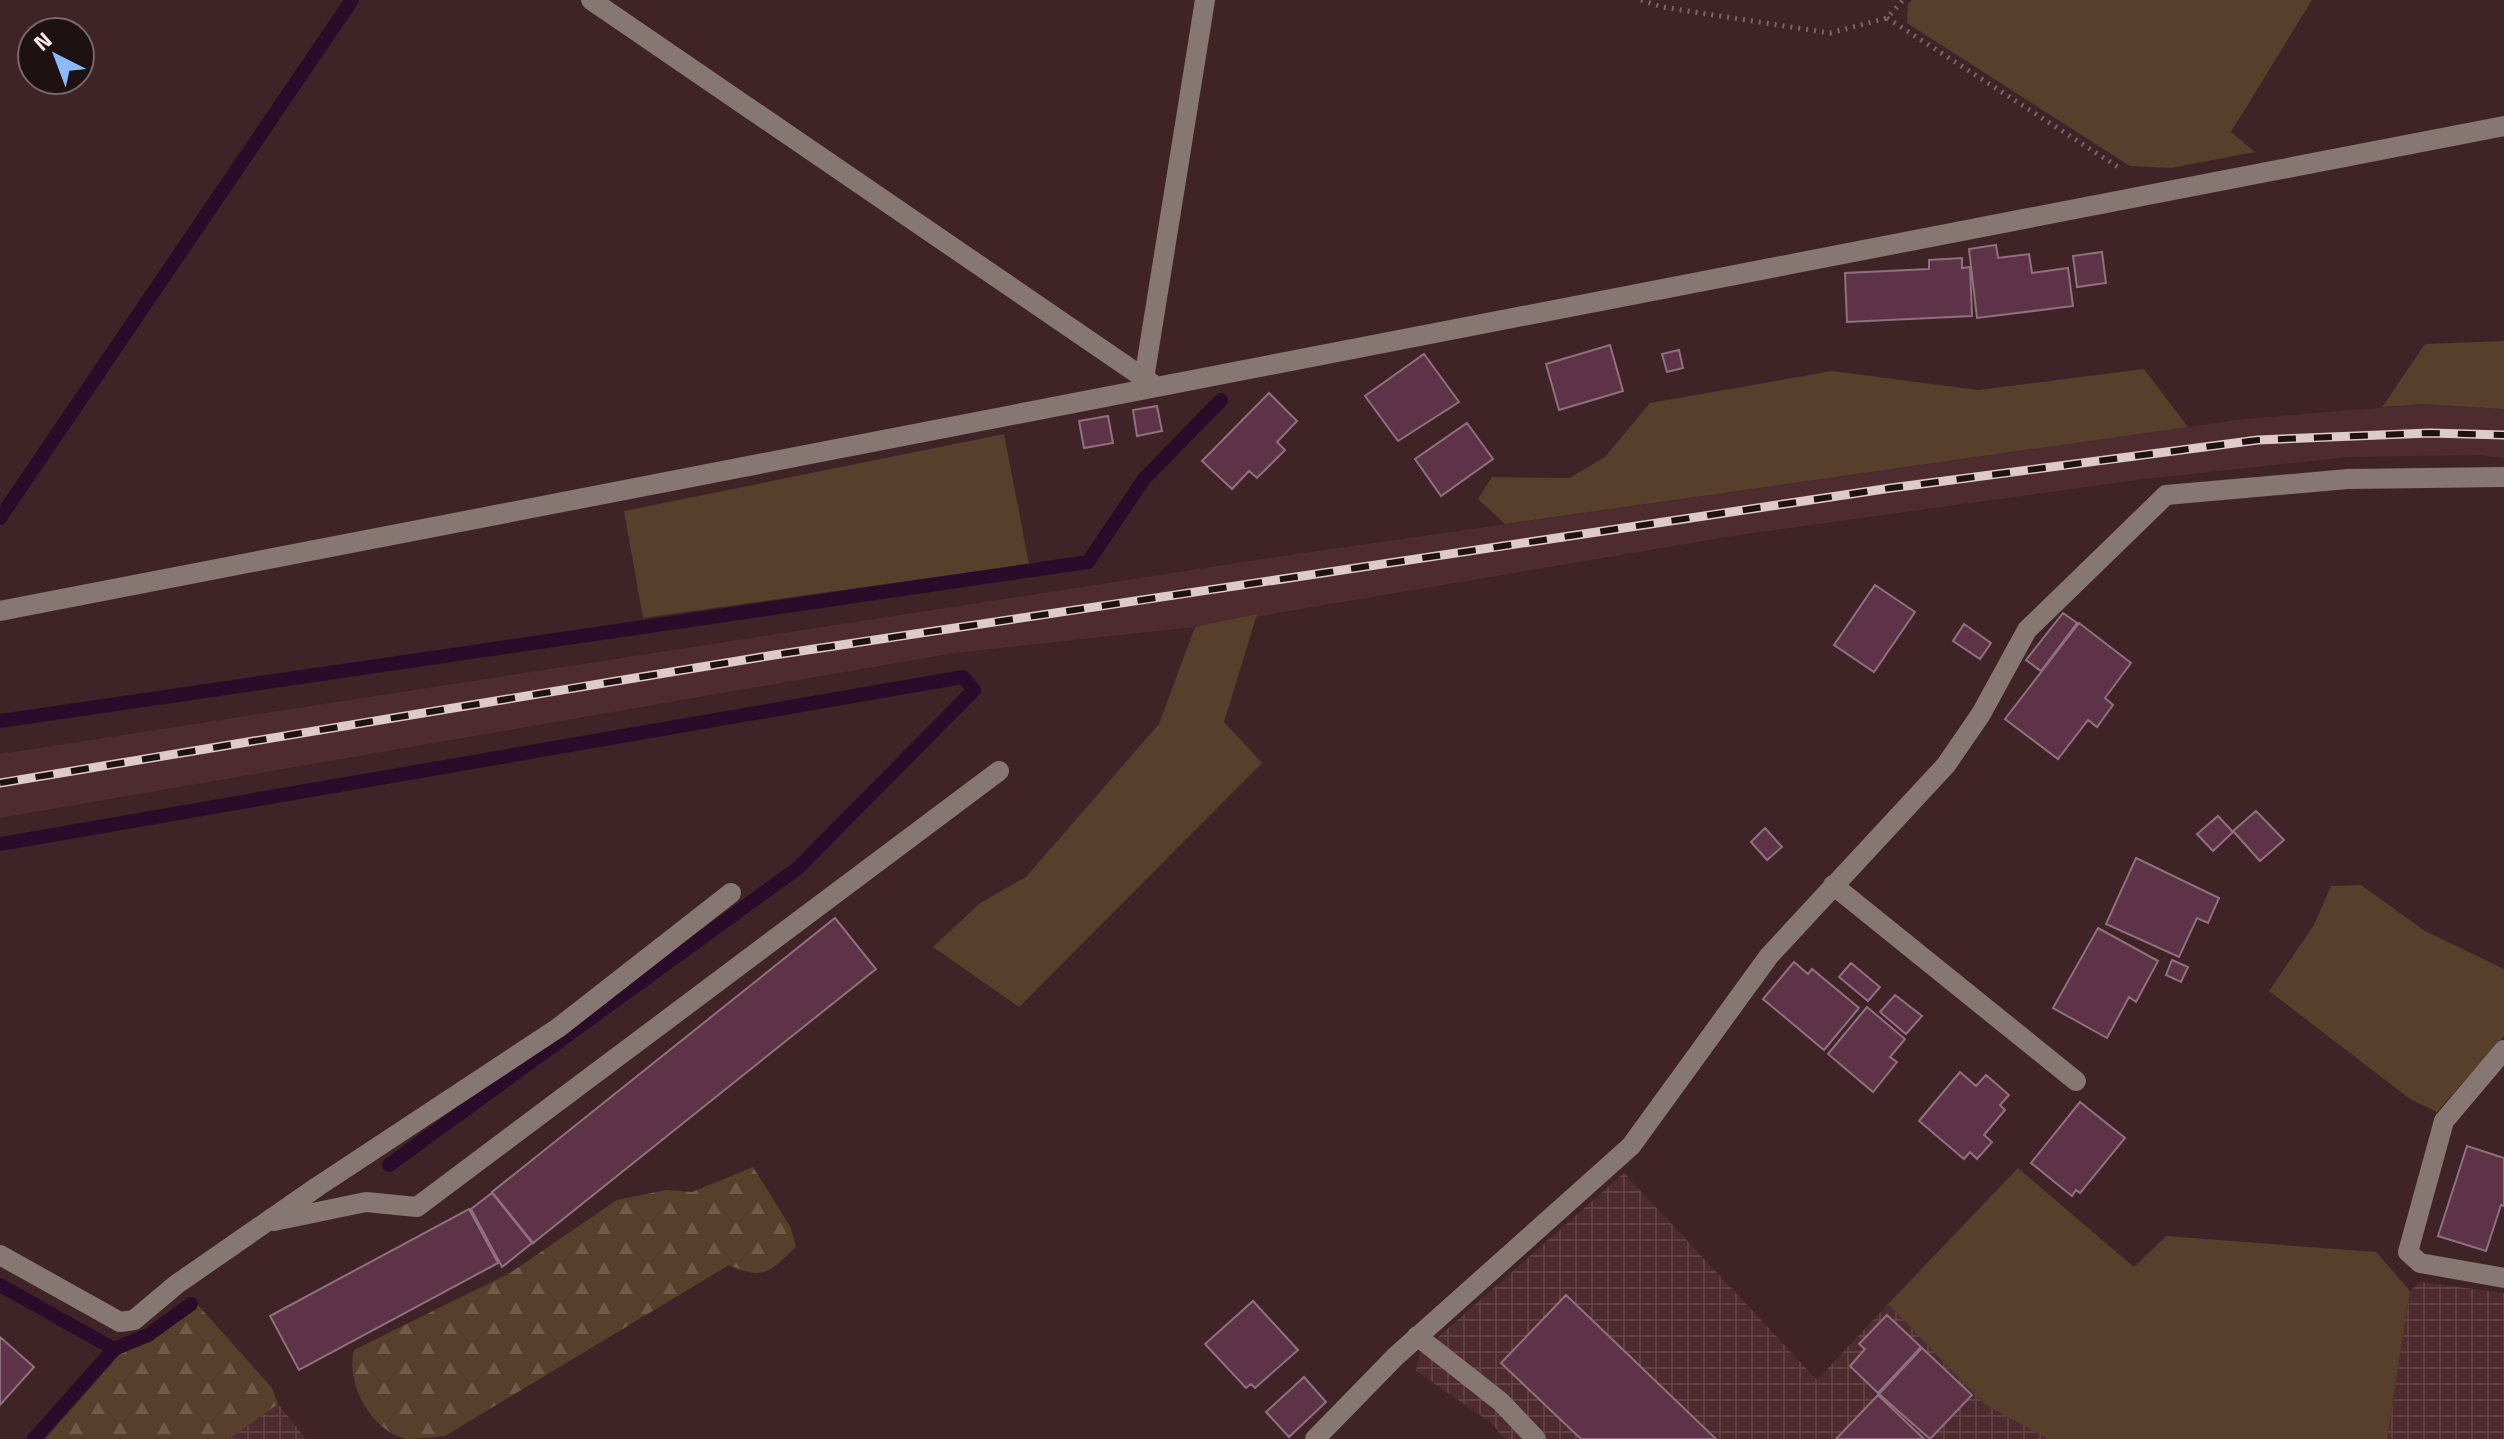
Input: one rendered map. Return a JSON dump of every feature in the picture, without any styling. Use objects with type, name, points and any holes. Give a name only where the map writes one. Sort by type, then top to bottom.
[{"type":"street","points":[[591,0],[1150,383]]},
{"type":"street","points":[[1150,383],[1205,0]]},
{"type":"street","points":[[0,611],[1150,383],[2504,126]]},
{"type":"street","points":[[1315,1439],[1417,1336],[1631,1146],[1769,956],[1946,765],[1981,714],[2027,630],[2166,495],[2348,479],[2504,477]]},
{"type":"street","points":[[263,1224],[366,1202],[417,1207],[999,771]]},
{"type":"street","points":[[1833,885],[2076,1081]]},
{"type":"street","points":[[0,1255],[120,1322],[134,1320],[263,1224],[558,1028],[731,893]]},
{"type":"street","points":[[2504,1050],[2444,1121],[2408,1252],[2420,1263],[2504,1278]]},
{"type":"street","points":[[1417,1336],[1501,1402],[1536,1439]]},
{"type":"path","points":[[1641,0],[1662,7],[1830,33],[1887,18],[1903,0]]},
{"type":"path","points":[[1887,18],[2159,193]]},
{"type":"shaded area","points":[[2423,404],[2504,409],[2504,458],[2478,455],[2348,457],[2137,480],[1739,535],[1195,627],[954,653],[0,818],[0,754],[1289,555],[2244,419]]},
{"type":"shaded area","points":[[1624,1173],[1817,1380],[1888,1304],[1984,1404],[2048,1439],[1505,1439],[1490,1422],[1416,1371],[1419,1354]]},
{"type":"shaded area","points":[[2420,1282],[2504,1293],[2504,1439],[2387,1439],[2410,1291]]},
{"type":"shaded area","points":[[278,1404],[306,1439],[229,1439]]},
{"type":"green space","points":[[1912,0],[2312,0],[2231,132],[2255,152],[2171,168],[2130,166],[1907,23],[1908,4]]},
{"type":"green space","points":[[2504,341],[2504,409],[2423,404],[2382,407],[2425,344]]},
{"type":"green space","points":[[2144,369],[2188,427],[1505,524],[1478,499],[1492,477],[1569,478],[1605,457],[1650,403],[1832,371],[1978,390]]},
{"type":"green space","points":[[1004,434],[1029,564],[643,618],[624,511]]},
{"type":"green space","points":[[1257,614],[1224,722],[1262,763],[1019,1007],[933,947],[980,903],[1026,877],[1159,724],[1195,627]]},
{"type":"green space","points":[[2361,885],[2425,931],[2504,969],[2504,1036],[2437,1112],[2410,1099],[2269,991],[2314,925],[2331,886]]},
{"type":"green space","points":[[753,1167],[790,1226],[796,1247],[772,1268],[758,1273],[729,1265],[445,1436],[407,1439],[394,1434],[382,1427],[364,1404],[353,1376],[354,1350],[510,1273],[617,1200],[666,1190],[692,1192]]},
{"type":"green space","points":[[2018,1168],[2134,1267],[2166,1236],[2376,1252],[2410,1291],[2387,1439],[2048,1439],[1984,1404],[1888,1304]]},
{"type":"green space","points":[[198,1305],[272,1388],[278,1404],[229,1439],[45,1439],[121,1353],[151,1340]]},
{"type":"building","points":[[1996,245],[1998,258],[2029,254],[2032,273],[2068,268],[2073,306],[1977,318],[1969,249]]},
{"type":"building","points":[[2102,252],[2106,283],[2077,287],[2073,256]]},
{"type":"building","points":[[1962,258],[1962,268],[1970,267],[1972,316],[1847,322],[1845,273],[1929,269],[1929,260]]},
{"type":"building","points":[[1610,345],[1623,391],[1559,410],[1546,364]]},
{"type":"building","points":[[1679,350],[1683,368],[1667,372],[1662,354]]},
{"type":"building","points":[[1424,354],[1459,402],[1398,441],[1365,396]]},
{"type":"building","points":[[1269,393],[1297,421],[1277,442],[1285,450],[1257,478],[1249,471],[1232,489],[1202,461]]},
{"type":"building","points":[[1157,406],[1162,431],[1137,436],[1133,410]]},
{"type":"building","points":[[1108,416],[1113,443],[1084,448],[1079,421]]},
{"type":"building","points":[[1467,423],[1493,459],[1441,496],[1415,459]]},
{"type":"building","points":[[1875,585],[1915,612],[1874,672],[1834,645]]},
{"type":"building","points":[[2063,613],[2077,623],[2041,671],[2026,660]]},
{"type":"building","points":[[2079,623],[2131,663],[2105,698],[2113,705],[2097,727],[2088,720],[2058,759],[2005,719]]},
{"type":"building","points":[[1964,624],[1991,643],[1980,659],[1953,641]]},
{"type":"building","points":[[2256,811],[2284,840],[2260,861],[2233,831]]},
{"type":"building","points":[[2218,816],[2233,832],[2213,851],[2197,834]]},
{"type":"building","points":[[1765,828],[1782,847],[1767,860],[1751,842]]},
{"type":"building","points":[[2136,858],[2219,898],[2208,923],[2197,918],[2179,957],[2106,924]]},
{"type":"building","points":[[835,918],[876,969],[533,1243],[492,1192]]},
{"type":"building","points":[[2098,928],[2158,961],[2136,1002],[2129,997],[2107,1038],[2053,1008]]},
{"type":"building","points":[[2172,960],[2188,967],[2181,982],[2166,975]]},
{"type":"building","points":[[1794,962],[1808,974],[1812,969],[1859,1008],[1824,1050],[1763,999]]},
{"type":"building","points":[[1851,963],[1880,987],[1868,1001],[1839,977]]},
{"type":"building","points":[[1895,995],[1922,1016],[1906,1034],[1880,1012]]},
{"type":"building","points":[[1867,1007],[1905,1039],[1890,1057],[1897,1062],[1873,1092],[1828,1054]]},
{"type":"building","points":[[1960,1072],[1976,1086],[1986,1075],[2009,1095],[2000,1105],[2005,1110],[1984,1135],[1992,1142],[1977,1159],[1970,1152],[1964,1159],[1919,1121]]},
{"type":"building","points":[[2080,1102],[2125,1138],[2080,1193],[2076,1190],[2072,1196],[2031,1163]]},
{"type":"building","points":[[2467,1146],[2504,1158],[2504,1206],[2501,1205],[2486,1251],[2438,1236]]},
{"type":"building","points":[[492,1193],[532,1243],[502,1267],[471,1209]]},
{"type":"building","points":[[469,1209],[498,1263],[299,1370],[270,1316]]},
{"type":"building","points":[[1566,1295],[1716,1439],[1581,1439],[1501,1363]]},
{"type":"building","points":[[1253,1301],[1298,1350],[1255,1388],[1251,1384],[1246,1388],[1205,1344]]},
{"type":"building","points":[[1887,1315],[1921,1347],[1878,1393],[1850,1366],[1865,1349],[1859,1344]]},
{"type":"building","points":[[0,1337],[34,1367],[0,1405]]},
{"type":"building","points":[[1922,1348],[1972,1395],[1930,1439],[1879,1394]]},
{"type":"building","points":[[1304,1377],[1326,1402],[1289,1437],[1266,1412]]},
{"type":"building","points":[[1878,1395],[1924,1439],[1836,1439]]},
{"type":"waterway","points":[[0,518],[352,0]]},
{"type":"waterway","points":[[0,721],[1088,562],[1144,479],[1221,400]]},
{"type":"waterway","points":[[0,844],[963,677],[974,690],[798,868],[389,1165]]},
{"type":"waterway","points":[[0,1285],[114,1349]]},
{"type":"waterway","points":[[34,1439],[114,1349],[148,1335],[191,1304]]},
{"type":"railway","points":[[0,783],[774,655],[1891,488],[2258,440],[2430,433],[2504,435]]}]
